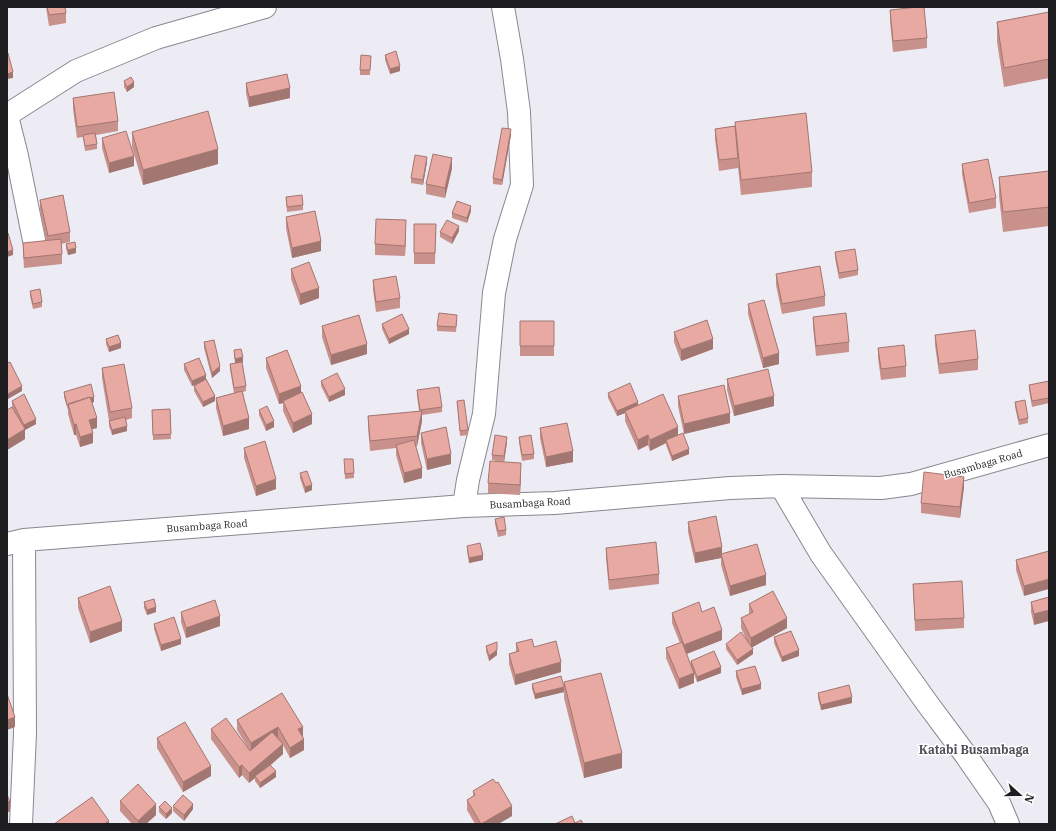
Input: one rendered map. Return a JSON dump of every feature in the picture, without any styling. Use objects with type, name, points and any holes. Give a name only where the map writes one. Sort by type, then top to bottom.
[{"type":"street","points":[[34,240],[20,170],[7,116],[76,71],[156,38],[266,7]]},
{"type":"street","points":[[464,506],[468,480],[484,414],[494,293],[506,239],[522,186],[520,112],[503,7]]},
{"type":"street","name":"Busambaga Road","points":[[16,542],[464,506],[555,503],[730,488],[781,486],[881,488],[911,484],[1049,445]]},
{"type":"street","points":[[781,486],[830,567],[999,803],[1008,824]]},
{"type":"street","points":[[16,542],[25,734],[21,824]]},
{"type":"building","points":[[47,7],[65,7],[66,13],[49,15]]},
{"type":"building","points":[[924,7],[927,38],[893,41],[890,10]]},
{"type":"building","points":[[1049,12],[1049,59],[1004,68],[997,22]]},
{"type":"building","points":[[396,51],[400,66],[390,69],[385,55]]},
{"type":"building","points":[[8,53],[13,72],[7,74],[7,54]]},
{"type":"building","points":[[361,55],[371,56],[370,70],[360,70]]},
{"type":"building","points":[[287,74],[290,88],[249,97],[246,83]]},
{"type":"building","points":[[131,77],[134,82],[127,87],[124,81]]},
{"type":"building","points":[[114,92],[118,121],[77,127],[73,98]]},
{"type":"building","points":[[208,111],[218,149],[143,170],[132,132]]},
{"type":"building","points":[[806,113],[812,172],[741,180],[735,122]]},
{"type":"building","points":[[735,126],[738,158],[719,160],[715,129]]},
{"type":"building","points":[[502,128],[511,129],[502,180],[493,178]]},
{"type":"building","points":[[126,131],[134,156],[109,163],[102,138]]},
{"type":"building","points":[[95,133],[97,144],[85,146],[83,135]]},
{"type":"building","points":[[433,154],[452,158],[445,188],[426,184]]},
{"type":"building","points":[[415,155],[427,157],[423,180],[411,178]]},
{"type":"building","points":[[988,159],[996,198],[969,203],[962,164]]},
{"type":"building","points":[[1049,171],[1049,207],[1003,212],[999,177]]},
{"type":"building","points":[[63,195],[70,232],[48,236],[40,200]]},
{"type":"building","points":[[302,195],[303,205],[287,207],[286,197]]},
{"type":"building","points":[[457,201],[471,206],[467,218],[452,213]]},
{"type":"building","points":[[315,211],[321,241],[292,248],[286,217]]},
{"type":"building","points":[[376,219],[406,220],[405,246],[375,244]]},
{"type":"building","points":[[447,220],[459,226],[452,238],[440,232]]},
{"type":"building","points":[[414,224],[436,224],[435,253],[414,253]]},
{"type":"building","points":[[7,233],[13,250],[7,252]]},
{"type":"building","points":[[61,239],[62,254],[24,258],[23,243]]},
{"type":"building","points":[[75,242],[76,248],[68,250],[66,244]]},
{"type":"building","points":[[855,249],[858,270],[839,273],[835,252]]},
{"type":"building","points":[[309,262],[319,288],[300,294],[291,269]]},
{"type":"building","points":[[820,266],[825,296],[782,304],[776,274]]},
{"type":"building","points":[[396,276],[400,298],[376,302],[373,280]]},
{"type":"building","points":[[40,289],[42,302],[33,304],[30,291]]},
{"type":"building","points":[[764,300],[779,353],[763,358],[748,304]]},
{"type":"building","points":[[439,313],[457,315],[456,327],[437,326]]},
{"type":"building","points":[[846,313],[849,342],[816,346],[813,317]]},
{"type":"building","points":[[402,314],[409,329],[389,339],[382,324]]},
{"type":"building","points":[[359,315],[367,344],[331,355],[322,326]]},
{"type":"building","points":[[707,320],[713,339],[681,350],[674,332]]},
{"type":"building","points":[[520,321],[554,321],[554,346],[520,346]]},
{"type":"building","points":[[975,330],[978,359],[939,364],[935,335]]},
{"type":"building","points":[[118,335],[121,343],[109,347],[106,339]]},
{"type":"building","points":[[214,340],[220,366],[212,373],[204,342]]},
{"type":"building","points":[[904,345],[906,366],[881,369],[878,348]]},
{"type":"building","points":[[241,349],[243,357],[235,359],[234,350]]},
{"type":"building","points":[[287,350],[301,386],[279,394],[266,358]]},
{"type":"building","points":[[199,358],[206,375],[192,381],[184,364]]},
{"type":"building","points":[[10,362],[22,386],[8,394],[7,363]]},
{"type":"building","points":[[242,362],[246,386],[234,388],[230,364]]},
{"type":"building","points":[[124,364],[132,408],[110,412],[102,368]]},
{"type":"building","points":[[768,369],[774,396],[734,406],[727,379]]},
{"type":"building","points":[[337,373],[345,389],[329,397],[321,381]]},
{"type":"building","points":[[206,379],[215,396],[203,402],[194,386]]},
{"type":"building","points":[[1049,381],[1049,398],[1032,401],[1029,385]]},
{"type":"building","points":[[630,383],[638,402],[617,411],[608,393]]},
{"type":"building","points":[[91,384],[94,397],[67,405],[64,392]]},
{"type":"building","points":[[724,385],[730,413],[684,424],[678,396]]},
{"type":"building","points":[[439,387],[442,407],[420,410],[417,390]]},
{"type":"building","points":[[242,391],[249,418],[223,426],[216,398]]},
{"type":"building","points":[[302,392],[312,414],[293,423],[283,401]]},
{"type":"building","points":[[24,394],[36,419],[24,425],[12,401]]},
{"type":"building","points":[[663,394],[678,427],[650,440],[648,435],[638,440],[625,411]]},
{"type":"building","points":[[90,397],[97,418],[89,420],[93,433],[80,437],[76,424],[74,425],[68,404]]},
{"type":"building","points":[[464,400],[468,430],[460,431],[457,401]]},
{"type":"building","points":[[1025,400],[1028,418],[1019,420],[1015,402]]},
{"type":"building","points":[[267,406],[274,421],[266,425],[259,410]]},
{"type":"building","points":[[12,407],[25,429],[7,440],[7,410]]},
{"type":"building","points":[[170,409],[171,434],[153,435],[152,410]]},
{"type":"building","points":[[422,411],[417,436],[370,441],[368,416]]},
{"type":"building","points":[[125,417],[127,426],[112,430],[109,421]]},
{"type":"building","points":[[567,423],[573,451],[546,457],[540,428]]},
{"type":"building","points":[[446,427],[451,454],[427,459],[421,433]]},
{"type":"building","points":[[683,433],[689,449],[672,456],[666,440]]},
{"type":"building","points":[[495,435],[507,437],[504,456],[492,455]]},
{"type":"building","points":[[531,435],[534,454],[522,455],[519,437]]},
{"type":"building","points":[[414,440],[422,468],[404,473],[396,445]]},
{"type":"building","points":[[265,441],[276,479],[256,486],[244,448]]},
{"type":"building","points":[[344,459],[353,459],[354,473],[345,474]]},
{"type":"building","points":[[490,461],[521,463],[520,485],[488,483]]},
{"type":"building","points":[[307,471],[312,485],[305,487],[300,473]]},
{"type":"building","points":[[924,472],[964,477],[960,507],[921,503]]},
{"type":"building","points":[[716,516],[722,547],[695,553],[688,522]]},
{"type":"building","points":[[504,517],[506,530],[498,531],[495,519]]},
{"type":"building","points":[[656,542],[659,574],[609,580],[606,548]]},
{"type":"building","points":[[480,543],[483,555],[469,558],[467,546]]},
{"type":"building","points":[[757,544],[766,575],[730,586],[721,554]]},
{"type":"building","points":[[1049,551],[1049,579],[1024,586],[1016,560]]},
{"type":"building","points":[[962,581],[964,618],[915,620],[913,584]]},
{"type":"building","points":[[110,586],[122,621],[90,632],[78,598]]},
{"type":"building","points":[[773,591],[787,618],[751,638],[741,618],[753,612],[749,604]]},
{"type":"building","points":[[1049,597],[1049,610],[1034,614],[1031,602]]},
{"type":"building","points":[[154,599],[156,607],[147,610],[144,602]]},
{"type":"building","points":[[215,600],[220,616],[186,628],[181,612]]},
{"type":"building","points":[[699,602],[702,612],[714,607],[722,630],[684,645],[672,613]]},
{"type":"building","points":[[174,617],[181,639],[161,645],[154,624]]},
{"type":"building","points":[[791,631],[799,650],[782,657],[774,637]]},
{"type":"building","points":[[741,632],[753,649],[737,660],[726,644]]},
{"type":"building","points":[[532,639],[534,647],[556,641],[561,662],[515,675],[509,654],[519,651],[516,643]]},
{"type":"building","points":[[497,642],[497,650],[489,656],[486,646]]},
{"type":"building","points":[[682,642],[694,673],[679,679],[666,648]]},
{"type":"building","points":[[714,651],[721,667],[697,677],[691,661]]},
{"type":"building","points":[[755,666],[761,684],[742,689],[736,671]]},
{"type":"building","points":[[601,673],[622,753],[584,763],[564,682]]},
{"type":"building","points":[[561,676],[564,687],[535,694],[532,684]]},
{"type":"building","points":[[849,685],[852,697],[821,705],[818,693]]},
{"type":"building","points":[[282,693],[303,727],[298,729],[304,739],[290,748],[278,727],[251,743],[237,720]]},
{"type":"building","points":[[7,694],[15,717],[7,720]]},
{"type":"building","points":[[226,718],[250,751],[272,732],[283,744],[249,773],[242,765],[239,767],[211,729]]},
{"type":"building","points":[[185,722],[211,766],[183,782],[157,738]]},
{"type":"building","points":[[270,765],[276,771],[260,783],[255,776]]},
{"type":"building","points":[[493,779],[496,783],[498,782],[512,806],[481,824],[467,800],[475,795],[473,791]]},
{"type":"building","points":[[138,784],[156,804],[138,821],[120,801]]},
{"type":"building","points":[[7,795],[10,801],[7,802]]},
{"type":"building","points":[[183,795],[193,804],[184,815],[173,806]]},
{"type":"building","points":[[92,797],[109,821],[104,824],[54,824]]},
{"type":"building","points":[[165,801],[172,808],[166,814],[159,807]]},
{"type":"building","points":[[572,816],[575,823],[581,820],[583,824],[555,824]]},
{"type":"district","name":"Katabi Busambaga","points":[[974,749]]}]
